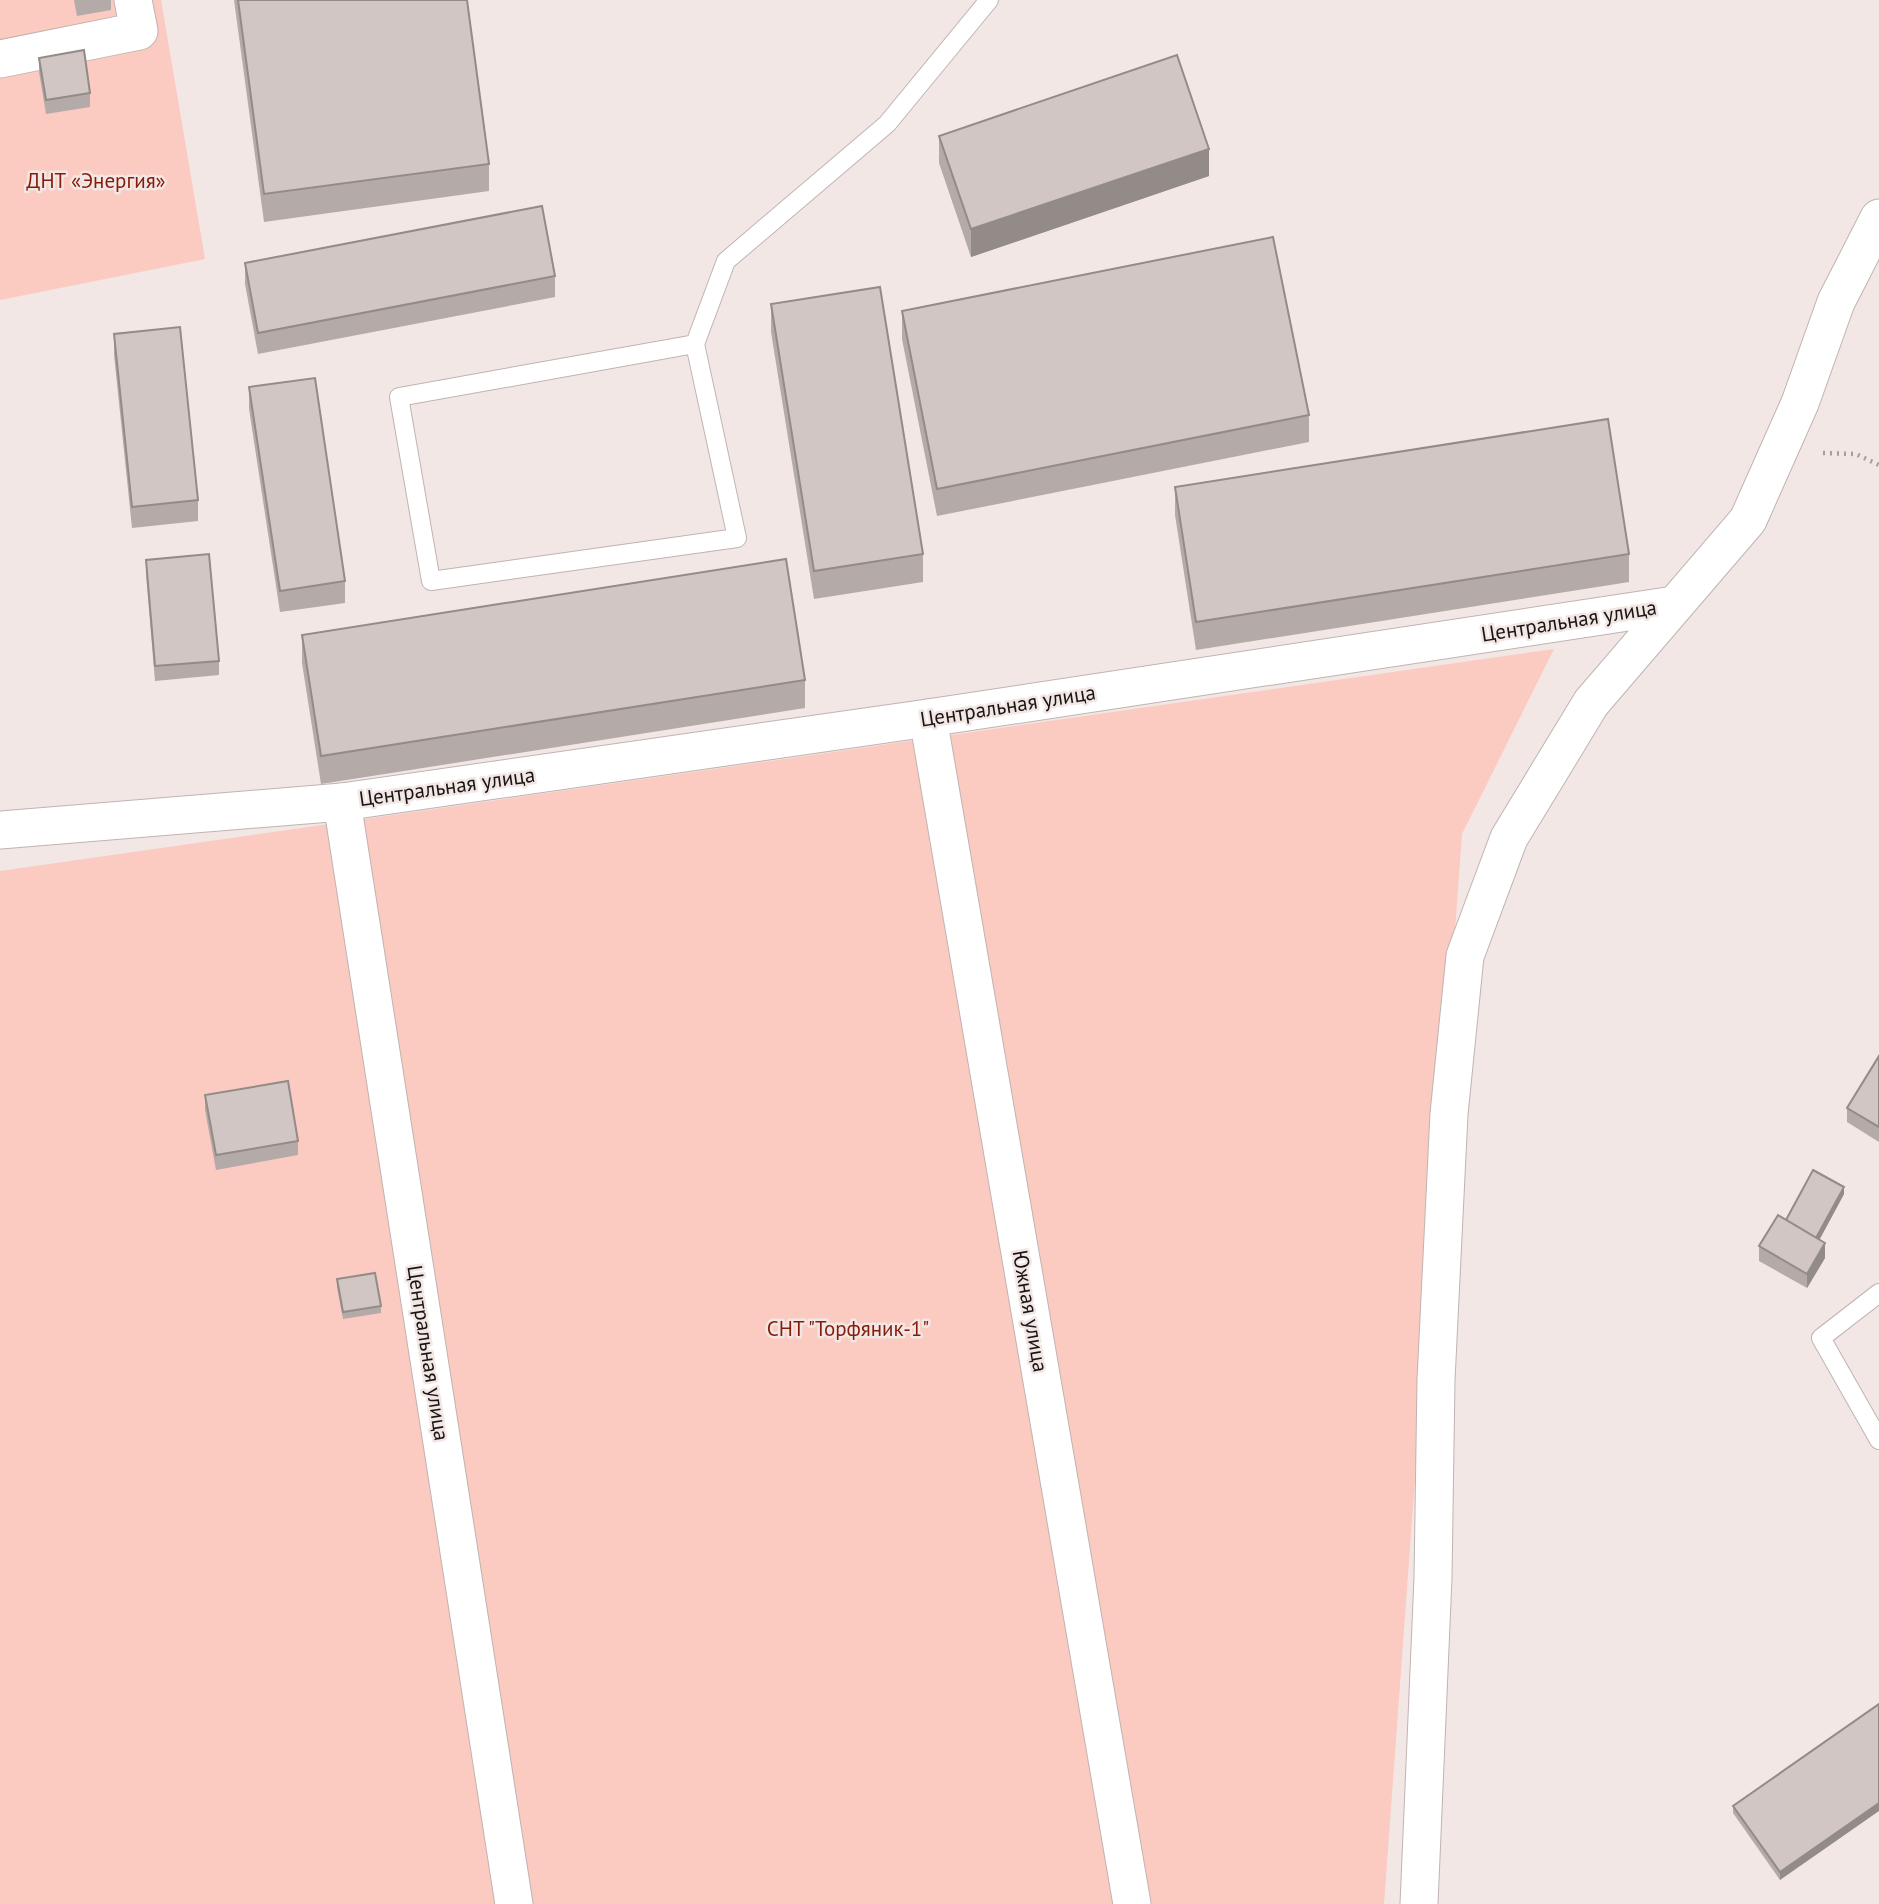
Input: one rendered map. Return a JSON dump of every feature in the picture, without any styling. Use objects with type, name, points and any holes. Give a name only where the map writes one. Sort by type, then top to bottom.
[{"type":"street","points":[[0,59],[136,15]]},
{"type":"street","points":[[1419,1904],[1433,1578],[1436,1380],[1447,1140],[1465,956],[1509,838],[1591,703],[1748,520],[1800,403],[1836,302],[1879,218]]},
{"type":"street","name":"Центральная улица","points":[[0,831],[342,802],[928,718],[1674,606]]},
{"type":"street","name":"Южная улица","points":[[928,718],[1132,1904]]},
{"type":"street","name":"Центральная улица","points":[[342,802],[514,1904]]},
{"type":"lane","points":[[695,344],[399,397],[431,581],[737,538],[695,344],[726,261],[887,124],[989,0]]},
{"type":"lane","points":[[1879,1293],[1821,1338],[1879,1440]]},
{"type":"path","points":[[1779,451],[1856,454],[1879,465]]},
{"type":"green space","name":"ДНТ «Энергия»","points":[[0,0],[161,0],[205,259],[0,300]]},
{"type":"green space","name":"СНТ \"Торфяник-1\"","points":[[1554,649],[1462,834],[1384,1904],[0,1904],[0,871]]},
{"type":"building","points":[[238,0],[467,0],[489,164],[264,194]]},
{"type":"building","points":[[84,50],[90,93],[46,100],[39,58]]},
{"type":"building","points":[[1177,55],[1209,149],[971,229],[939,136]]},
{"type":"building","points":[[542,206],[555,276],[258,333],[245,263]]},
{"type":"building","points":[[1273,237],[1309,415],[937,489],[902,311]]},
{"type":"building","points":[[880,287],[923,554],[814,571],[771,304]]},
{"type":"building","points":[[180,327],[198,500],[132,507],[114,334]]},
{"type":"building","points":[[315,378],[345,581],[280,591],[249,387]]},
{"type":"building","points":[[1608,419],[1629,554],[1196,622],[1175,487]]},
{"type":"building","points":[[209,554],[219,661],[155,666],[146,560]]},
{"type":"building","points":[[786,559],[805,680],[321,756],[302,635]]},
{"type":"building","points":[[1879,1056],[1879,1127],[1847,1108]]},
{"type":"building","points":[[288,1081],[298,1141],[216,1155],[205,1095]]},
{"type":"building","points":[[1813,1170],[1844,1187],[1816,1238],[1786,1220]]},
{"type":"building","points":[[1778,1215],[1825,1243],[1807,1274],[1759,1246]]},
{"type":"building","points":[[375,1273],[381,1306],[343,1312],[337,1279]]},
{"type":"building","points":[[1879,1704],[1879,1803],[1780,1872],[1733,1806]]}]
